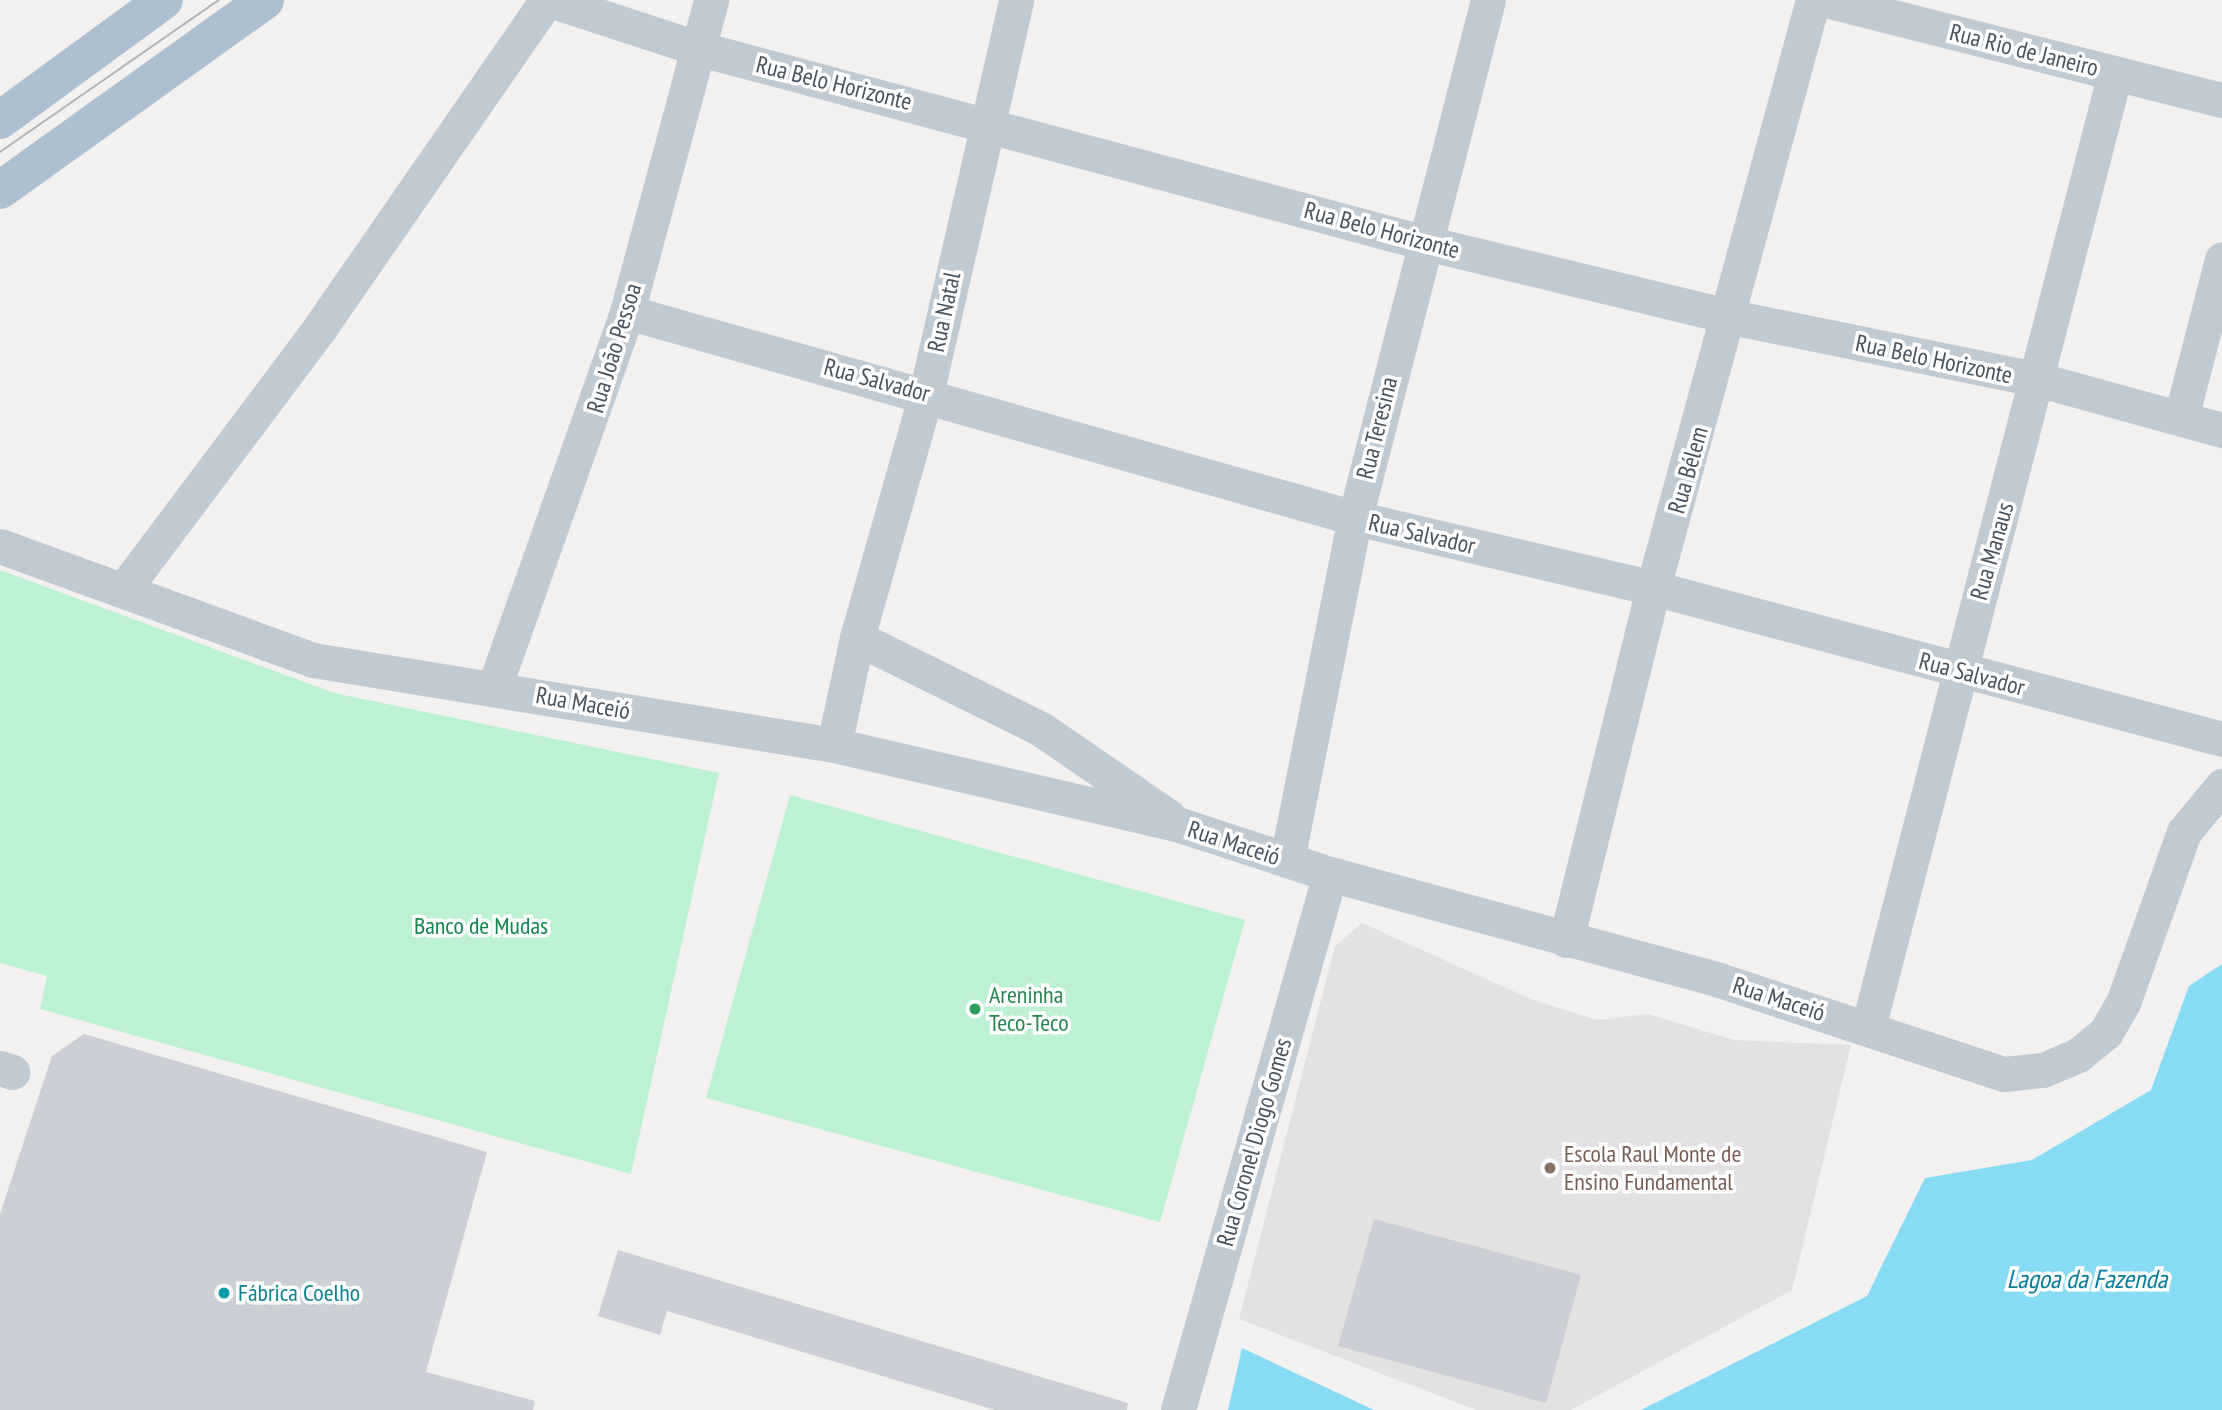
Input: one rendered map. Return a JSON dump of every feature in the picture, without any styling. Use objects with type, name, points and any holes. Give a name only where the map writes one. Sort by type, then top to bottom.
[{"type":"main road","points":[[0,190],[265,0]]},
{"type":"main road","points":[[0,120],[150,2]]},
{"type":"street","name":"Rua Belo Horizonte","points":[[548,0],[697,48],[985,121],[1422,242],[1731,317],[2040,380],[2222,430]]},
{"type":"street","points":[[124,589],[319,329],[548,0]]},
{"type":"street","name":"Rua João Pessoa","points":[[494,688],[628,312],[711,0]]},
{"type":"street","name":"Rua Natal","points":[[834,745],[857,638],[926,394],[985,121],[1016,0]]},
{"type":"street","name":"Rua Teresina","points":[[1287,860],[1355,518],[1422,242],[1488,0]]},
{"type":"street","name":"Rua Bélem","points":[[1566,940],[1653,588],[1731,317],[1814,0]]},
{"type":"street","name":"Rua Rio de Janeiro","points":[[1826,0],[2222,100]]},
{"type":"street","name":"Rua Manaus","points":[[1868,1028],[1959,671],[2040,380],[2115,74]]},
{"type":"street","points":[[2181,418],[2222,259]]},
{"type":"street","name":"Rua Salvador","points":[[628,312],[926,394],[1355,518],[1653,588],[2222,739]]},
{"type":"street","name":"Rua Maceió","points":[[0,546],[313,660],[394,677],[494,688],[834,745],[1177,824],[1330,874],[1719,980],[2004,1074],[2043,1070],[2078,1055],[2106,1032],[2123,1003],[2184,832],[2222,786]]},
{"type":"street","name":"Rua Maceió","points":[[857,638],[1041,729],[1115,775],[1177,824]]},
{"type":"street","name":"Rua Coronel Diogo Gomes","points":[[1178,1410],[1330,874]]},
{"type":"shaded area","name":"Escola Raul Monte de Ensino Fundamental","points":[[1362,923],[1533,1000],[1597,1020],[1648,1014],[1734,1040],[1851,1045],[1792,1290],[1571,1410],[1476,1410],[1239,1319],[1335,946]]},
{"type":"green space","name":"Banco de Mudas","points":[[0,570],[334,693],[719,773],[631,1174],[40,1009],[47,976],[0,963]]},
{"type":"green space","name":"Areninha Teco-Teco","points":[[790,795],[1245,920],[1160,1222],[706,1098]]},
{"type":"water","name":"Lagoa da Fazenda","points":[[2222,964],[2222,1410],[1641,1410],[1867,1296],[1925,1178],[2032,1160],[2151,1090],[2189,986]]},
{"type":"water","points":[[1242,1348],[1374,1410],[1228,1410]]},
{"type":"building","name":"Fábrica Coelho","points":[[84,1034],[487,1152],[426,1372],[535,1401],[533,1410],[0,1410],[0,1214],[52,1056]]},
{"type":"building","points":[[1374,1219],[1581,1275],[1546,1403],[1338,1346]]},
{"type":"building","points":[[618,1250],[1128,1403],[1127,1410],[995,1410],[667,1311],[660,1335],[598,1316]]},
{"type":"tram line","points":[[0,152],[219,0]]},
{"type":"place","name":"Areninha Teco-Teco","points":[[975,1009]]},
{"type":"place","name":"Escola Raul Monte de Ensino Fundamental","points":[[1550,1168]]},
{"type":"place","name":"Fábrica Coelho","points":[[224,1293]]}]
